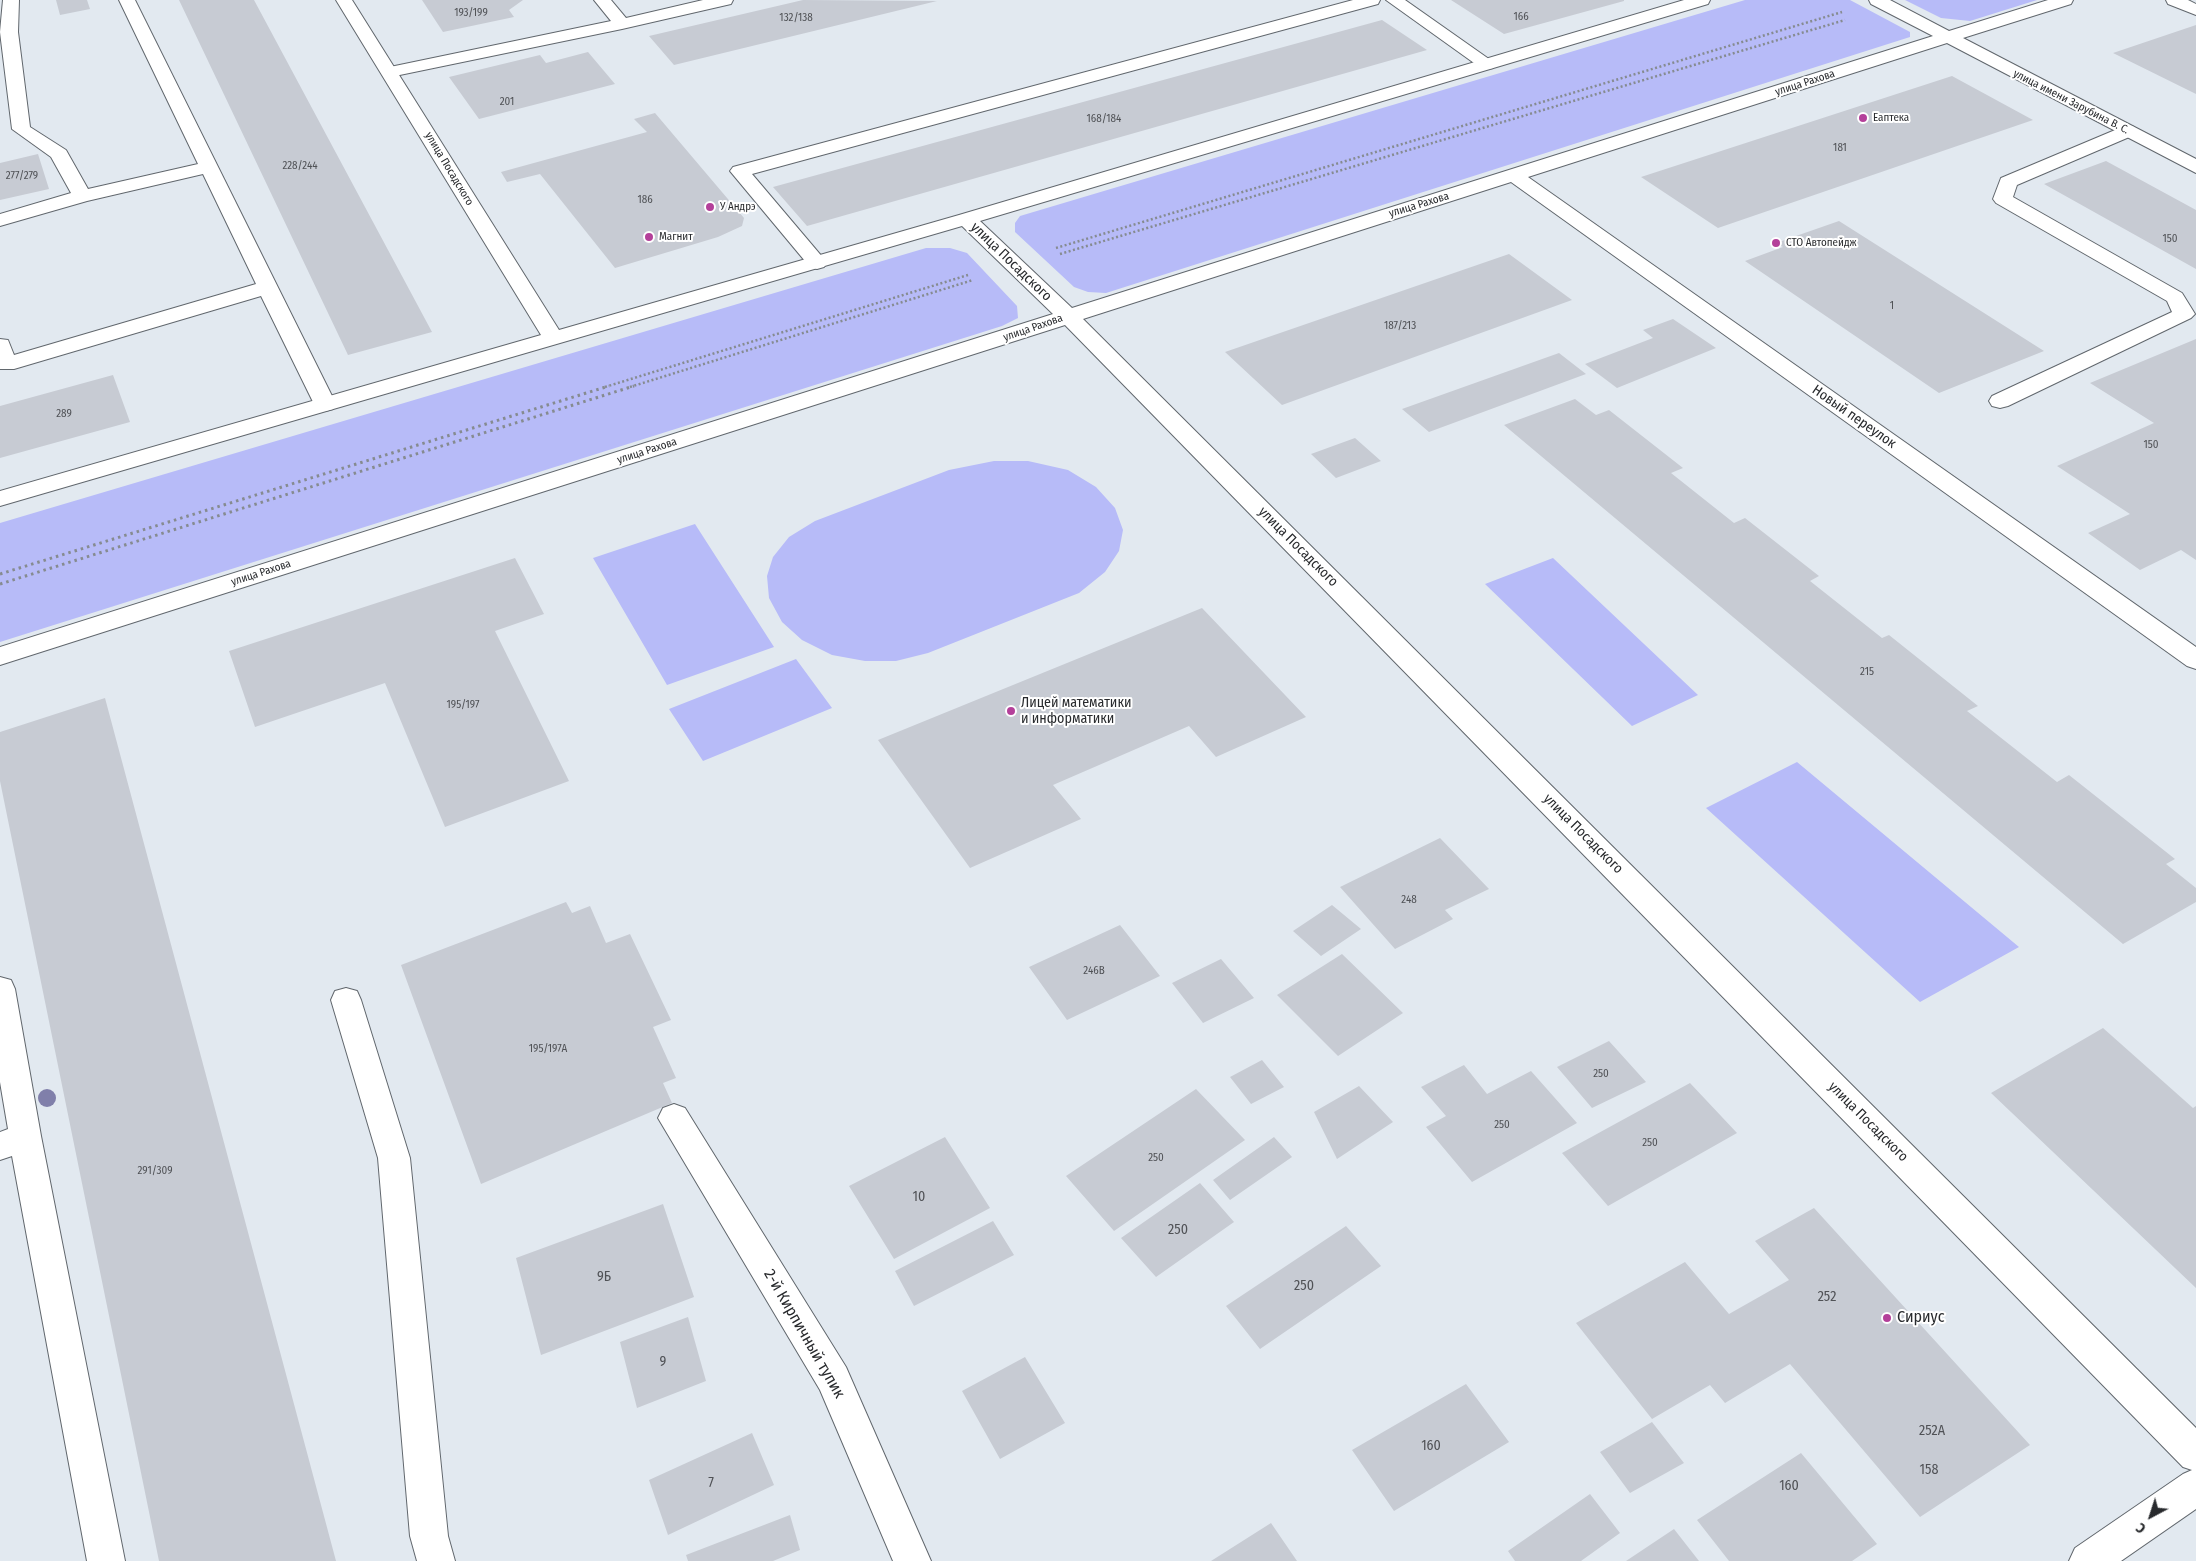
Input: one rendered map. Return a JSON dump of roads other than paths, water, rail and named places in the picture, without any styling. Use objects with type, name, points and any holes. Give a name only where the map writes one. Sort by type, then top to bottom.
[{"type":"street","points":[[11,0],[5,33],[14,131],[59,154],[82,196]]},
{"type":"street","points":[[127,0],[325,404]]},
{"type":"street","name":"улица Посадского","points":[[344,0],[554,339]]},
{"type":"street","points":[[602,0],[622,24]]},
{"type":"street","points":[[390,72],[622,24],[725,0]]},
{"type":"street","points":[[817,262],[740,171],[1372,0]]},
{"type":"street","points":[[1394,0],[1487,64]]},
{"type":"street","points":[[0,499],[966,219],[1702,0]]},
{"type":"street","name":"улица Рахова","points":[[0,656],[2065,0]]},
{"type":"street","points":[[2174,0],[2196,10]]},
{"type":"street","name":"улица имени Зарубина В. С.","points":[[1881,2],[1946,38],[2196,167]]},
{"type":"street","points":[[2000,401],[2184,314],[2175,297],[2003,198],[2008,182],[2127,131]]},
{"type":"street","points":[[0,220],[82,196],[209,167]]},
{"type":"street","name":"Новый переулок","points":[[1513,175],[2196,660]]},
{"type":"street","name":"улица Посадского","points":[[966,219],[1067,316],[2196,1454]]},
{"type":"street","points":[[0,345],[6,364],[268,287]]},
{"type":"street","points":[[0,989],[13,1141],[106,1561]]},
{"type":"street","points":[[346,1000],[394,1158],[429,1536],[436,1561]]},
{"type":"street","name":"2-й Кирпичный тупик","points":[[674,1118],[833,1379],[912,1561]]},
{"type":"street","points":[[2088,1561],[2196,1487]]},
{"type":"place","name":"Еаптека","points":[[1863,118]]},
{"type":"place","name":"У Андрэ","points":[[710,207]]},
{"type":"place","name":"Магнит","points":[[649,237]]},
{"type":"place","name":"СТО Автопейдж","points":[[1776,243]]},
{"type":"place","name":"Лицей математики и информатики","points":[[1011,711]]},
{"type":"place","name":"Сириус","points":[[1887,1318]]}]
